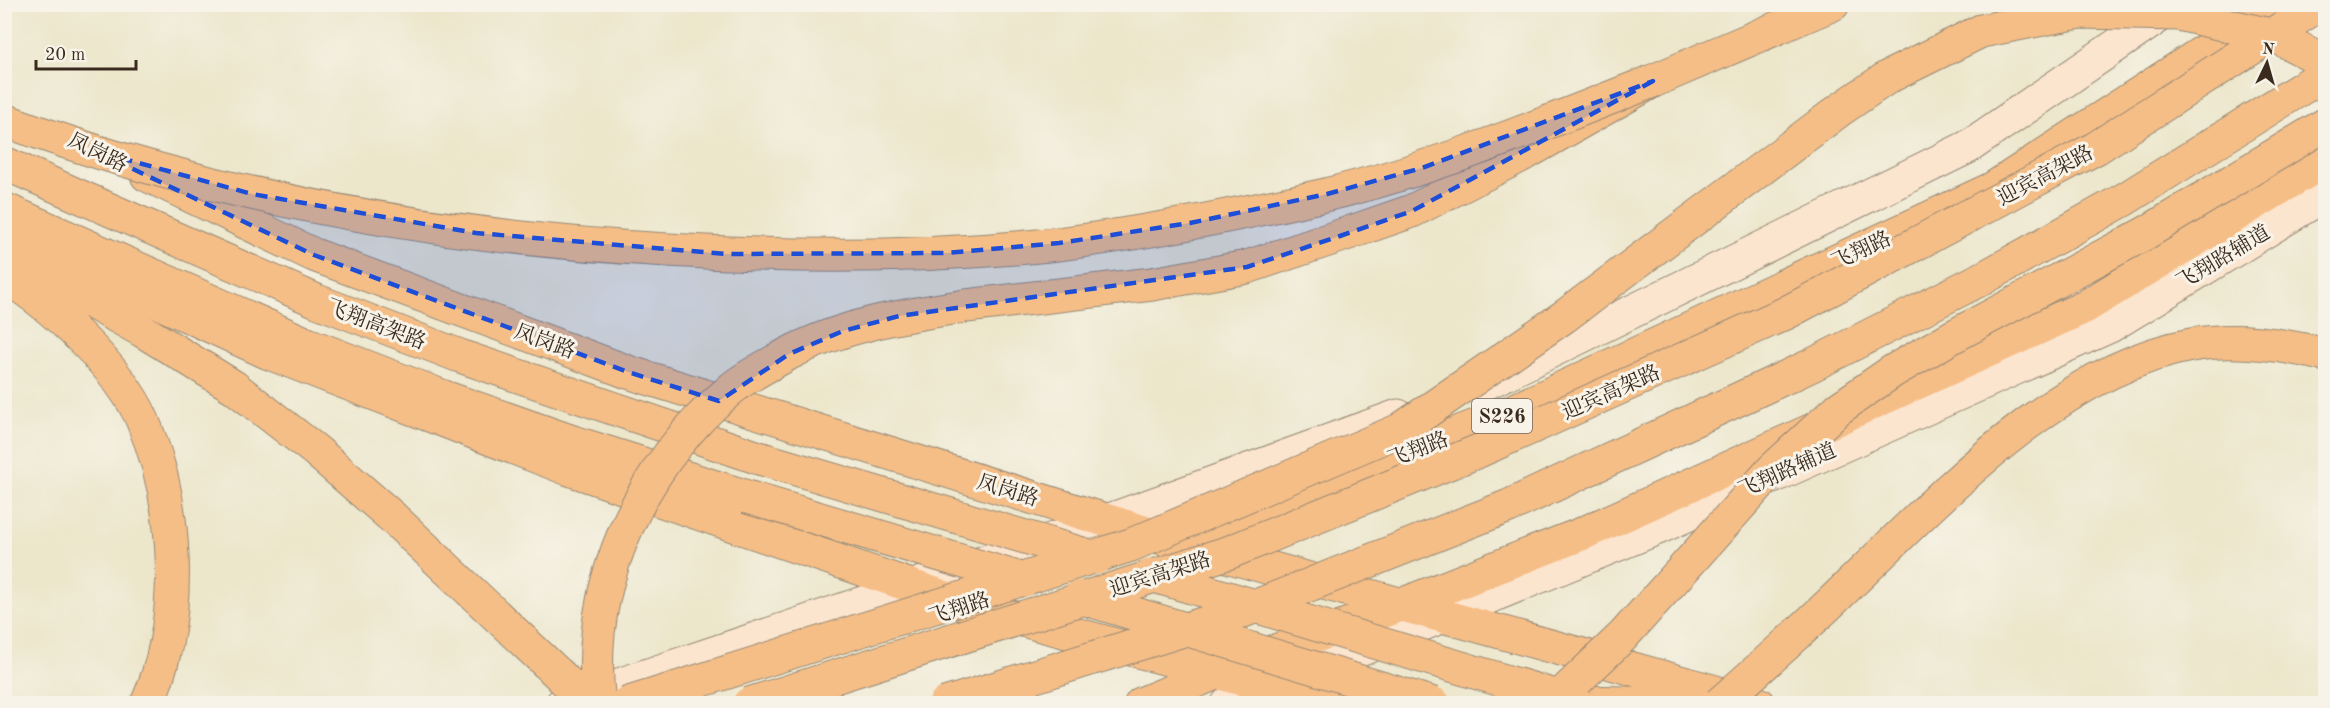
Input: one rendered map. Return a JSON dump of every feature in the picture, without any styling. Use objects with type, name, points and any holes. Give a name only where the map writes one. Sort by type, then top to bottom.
[{"type":"main road","points":[[4,120],[165,172],[252,194],[476,234],[574,245],[726,254],[935,254],[1059,243],[1190,223],[1327,194],[1422,168],[1653,81],[1833,4]]},
{"type":"main road","name":"飞翔路","points":[[672,704],[967,605],[1176,542],[1504,415],[1992,189],[2277,4]]},
{"type":"main road","name":"迎宾高架路","points":[[749,704],[1230,552],[1481,450],[1786,313],[2096,148],[2320,4]]},
{"type":"main road","points":[[626,704],[1131,545],[1400,430],[1565,316],[1850,102],[1888,77],[1981,31],[2080,12],[2178,14],[2275,36],[2325,62]]},
{"type":"main road","points":[[945,704],[1241,612],[1509,506],[1812,365],[1987,276],[2125,199],[2325,73]]},
{"type":"main road","points":[[599,704],[596,680],[600,619],[608,577],[629,522],[651,478],[685,435],[731,389],[789,354],[843,331],[899,316],[1152,284],[1247,267],[1412,211],[1526,153],[1653,81]]},
{"type":"main road","name":"凤岗路","points":[[4,107],[325,259],[628,372],[1176,542],[1759,704]]},
{"type":"main road","points":[[1569,703],[1623,636],[1772,470],[1838,409],[1903,365],[2146,233],[2325,124]]},
{"type":"main road","points":[[1141,704],[1218,672],[1401,605],[1584,533],[2085,307],[2325,160]]},
{"type":"main road","name":"飞翔高架路","points":[[4,163],[317,301],[448,352],[759,458],[1569,703],[1678,704]]},
{"type":"main road","name":"飞翔高架路","points":[[4,209],[307,344],[433,393],[573,442],[747,497],[1434,704]]},
{"type":"main road","points":[[4,231],[269,353],[569,469],[967,605],[1335,704]]},
{"type":"main road","points":[[4,257],[34,270],[123,320],[234,387],[315,450],[391,516],[590,704]]},
{"type":"main road","points":[[4,276],[20,285],[71,330],[113,372],[141,418],[159,471],[171,525],[172,572],[168,632],[147,704]]},
{"type":"main road","points":[[1719,704],[1805,628],[1984,459],[2037,417],[2089,382],[2142,359],[2191,345],[2236,342],[2281,344],[2325,355]]},
{"type":"street","points":[[562,704],[1107,521],[1484,385],[1968,147],[2177,4]]},
{"type":"street","name":"飞翔路辅道","points":[[1228,704],[1660,527],[2110,326],[2325,194]]},
{"type":"highlighted area","points":[[1653,81],[1412,211],[1340,236],[1247,267],[899,316],[843,331],[789,354],[719,401],[628,372],[314,255],[95,151],[252,194],[476,233],[726,254],[947,253],[1059,243],[1190,223],[1327,194],[1422,168]]}]
